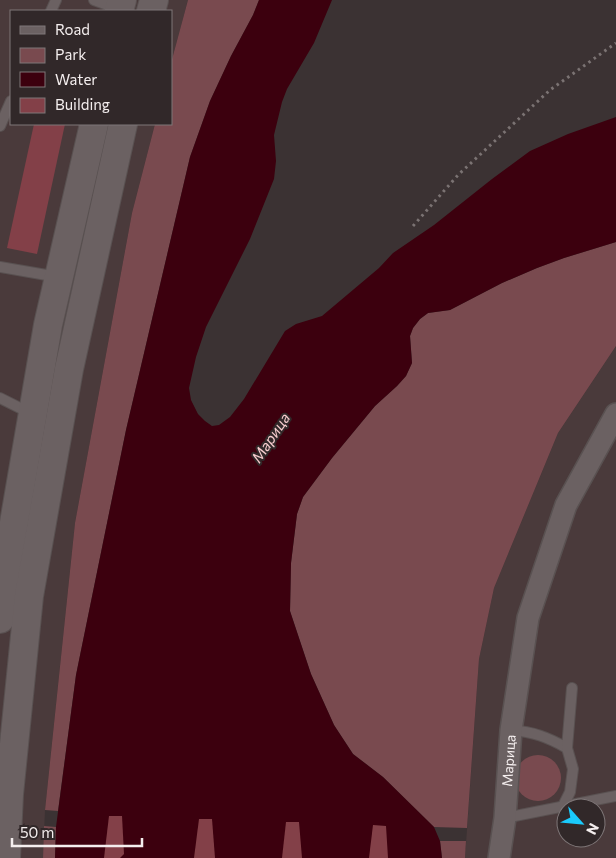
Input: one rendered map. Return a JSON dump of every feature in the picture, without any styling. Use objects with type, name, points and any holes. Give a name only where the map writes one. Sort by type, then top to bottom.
[{"type":"street","points":[[6,858],[9,794],[11,591],[4,557],[48,325],[94,125]]},
{"type":"street","points":[[0,618],[11,591],[34,564],[69,369],[123,125]]},
{"type":"street","name":"Марица","points":[[500,858],[505,818],[511,730],[528,618],[566,505],[616,414]]},
{"type":"street","points":[[4,557],[34,564]]},
{"type":"lane","points":[[94,0],[120,7]]},
{"type":"lane","points":[[0,126],[10,103]]},
{"type":"lane","points":[[0,267],[59,278]]},
{"type":"lane","points":[[0,398],[32,414]]},
{"type":"lane","points":[[567,798],[570,792],[573,769],[567,748],[572,688]]},
{"type":"lane","points":[[511,730],[530,731],[547,737],[567,748]]},
{"type":"lane","points":[[505,818],[556,807]]},
{"type":"path","points":[[413,226],[458,175],[550,90],[616,43]]},
{"type":"shaded area","points":[[0,0],[188,0],[172,59],[172,10],[10,10],[10,125],[155,125],[132,213],[75,523],[45,810],[43,858],[0,858]]},
{"type":"shaded area","points":[[616,346],[616,858],[465,858],[479,659],[494,588],[558,433]]},
{"type":"green space","points":[[188,0],[259,0],[210,101],[190,157],[126,430],[76,675],[58,811],[45,810],[75,523],[132,213],[155,125],[172,125],[172,59]]},
{"type":"green space","points":[[616,242],[616,346],[558,433],[494,588],[479,659],[467,828],[434,827],[383,777],[353,754],[334,725],[311,674],[290,611],[291,563],[297,514],[303,497],[332,458],[375,406],[406,376],[412,363],[410,336],[420,319],[428,313],[450,310],[502,283],[537,268]]},
{"type":"green space","points":[[538,755],[551,759],[557,765],[561,778],[557,791],[551,797],[538,801],[525,797],[519,791],[515,778],[519,765],[525,759]]},
{"type":"green space","points":[[44,826],[56,827],[55,858],[43,858]]},
{"type":"green space","points":[[440,841],[466,841],[465,858],[442,858]]},
{"type":"water","points":[[259,0],[332,0],[314,43],[287,89],[282,102],[274,135],[276,161],[274,179],[250,239],[206,327],[196,357],[189,388],[191,400],[198,414],[212,426],[219,425],[230,417],[244,399],[285,331],[296,324],[322,316],[379,268],[393,253],[434,225],[530,151],[568,134],[616,117],[616,242],[537,268],[502,283],[450,310],[428,313],[420,319],[410,336],[412,363],[406,376],[375,406],[332,458],[303,497],[297,514],[291,563],[290,611],[311,674],[334,725],[353,754],[383,777],[434,827],[440,841],[442,858],[55,858],[56,827],[76,675],[126,430],[190,157],[210,101]]},
{"type":"building","points":[[34,125],[65,125],[37,254],[7,248]]},
{"type":"building","points":[[109,816],[122,816],[124,854],[120,858],[104,858]]},
{"type":"building","points":[[199,819],[212,819],[215,858],[194,858]]},
{"type":"building","points":[[286,822],[299,822],[302,858],[282,858]]},
{"type":"building","points":[[373,825],[386,826],[388,858],[369,858]]}]
